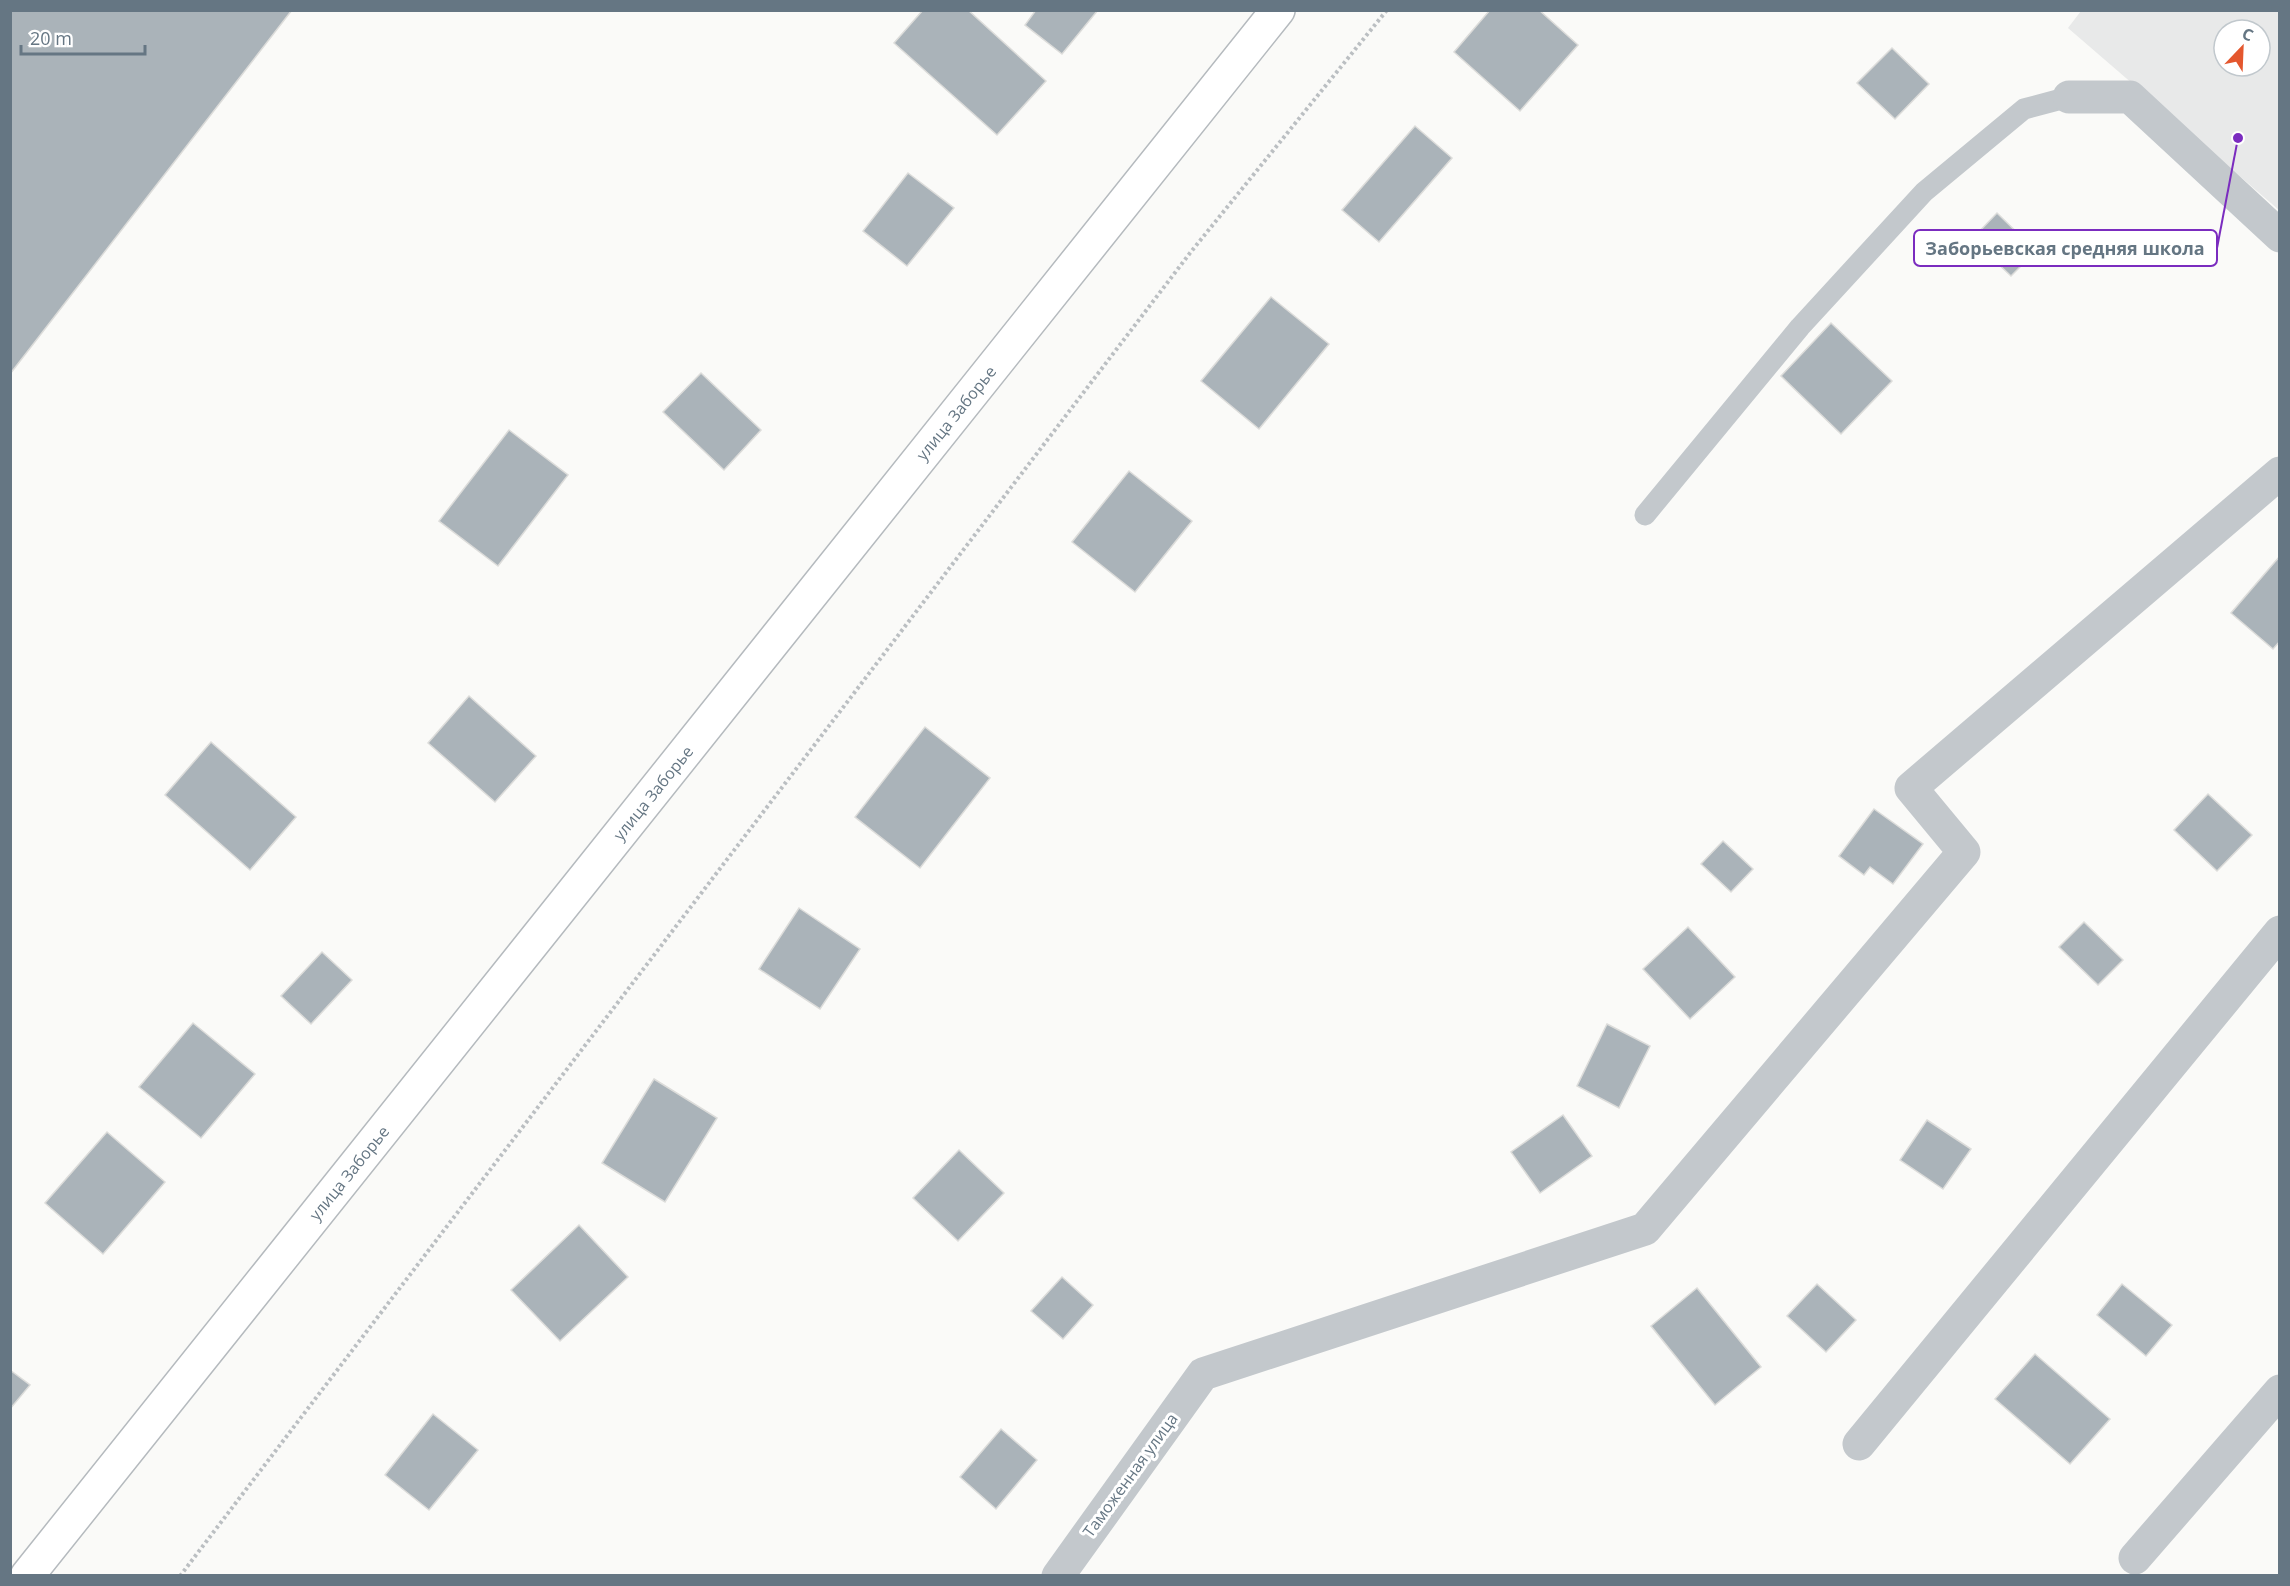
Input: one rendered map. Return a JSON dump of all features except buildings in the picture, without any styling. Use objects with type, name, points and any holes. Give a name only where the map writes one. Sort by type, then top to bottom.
[{"type":"main road","name":"улица Заборье","points":[[27,1575],[1278,10]]},
{"type":"street","points":[[2069,97],[2130,97],[2280,236]]},
{"type":"street","name":"Таможенная улица","points":[[1058,1575],[1203,1374],[1644,1229],[1964,852],[1911,788],[2280,473]]},
{"type":"street","points":[[1859,1444],[2280,932]]},
{"type":"street","points":[[2135,1558],[2280,1391]]},
{"type":"lane","points":[[1645,515],[1800,327],[1924,192],[2024,109],[2069,97]]},
{"type":"path","points":[[180,1575],[1190,253],[1387,10]]},
{"type":"shaded area","points":[[2081,11],[2279,11],[2279,210],[2068,28]]},
{"type":"place","name":"Заборьевская средняя школа","points":[[2238,138]]}]
